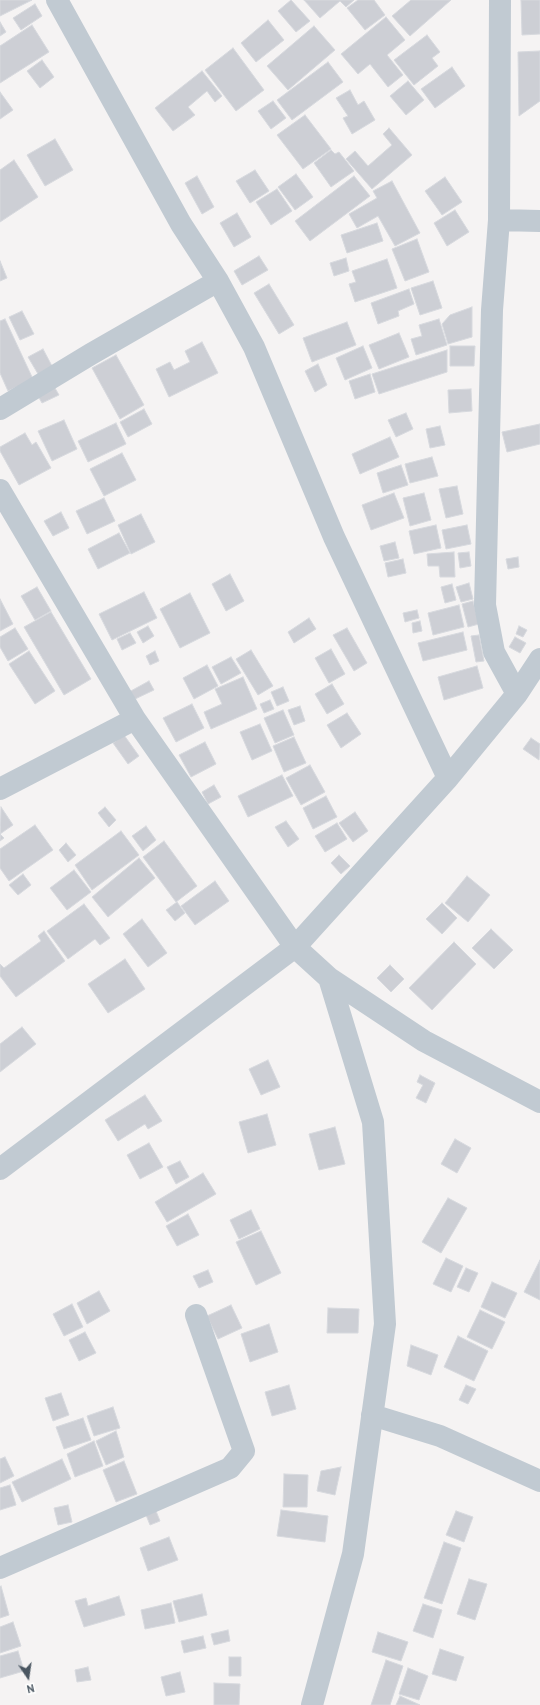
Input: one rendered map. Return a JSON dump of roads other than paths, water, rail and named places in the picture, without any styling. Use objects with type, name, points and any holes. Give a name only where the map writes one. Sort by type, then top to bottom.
[{"type":"street","points":[[57,0],[181,224],[218,281],[254,347],[334,537],[448,778]]},
{"type":"street","points":[[500,0],[499,220],[492,310],[485,605],[494,652],[517,694]]},
{"type":"street","points":[[499,220],[540,221]]},
{"type":"street","points":[[0,409],[91,354],[218,281]]},
{"type":"street","points":[[0,490],[135,720],[296,947],[329,978],[424,1041],[540,1102]]},
{"type":"street","points":[[0,1169],[296,947],[448,778],[517,694],[540,659]]},
{"type":"street","points":[[0,790],[135,720]]},
{"type":"street","points":[[312,1705],[353,1554],[385,1324],[373,1122],[329,978]]},
{"type":"street","points":[[0,1568],[230,1468],[244,1452],[196,1315]]},
{"type":"street","points":[[372,1415],[440,1436],[540,1481]]}]
